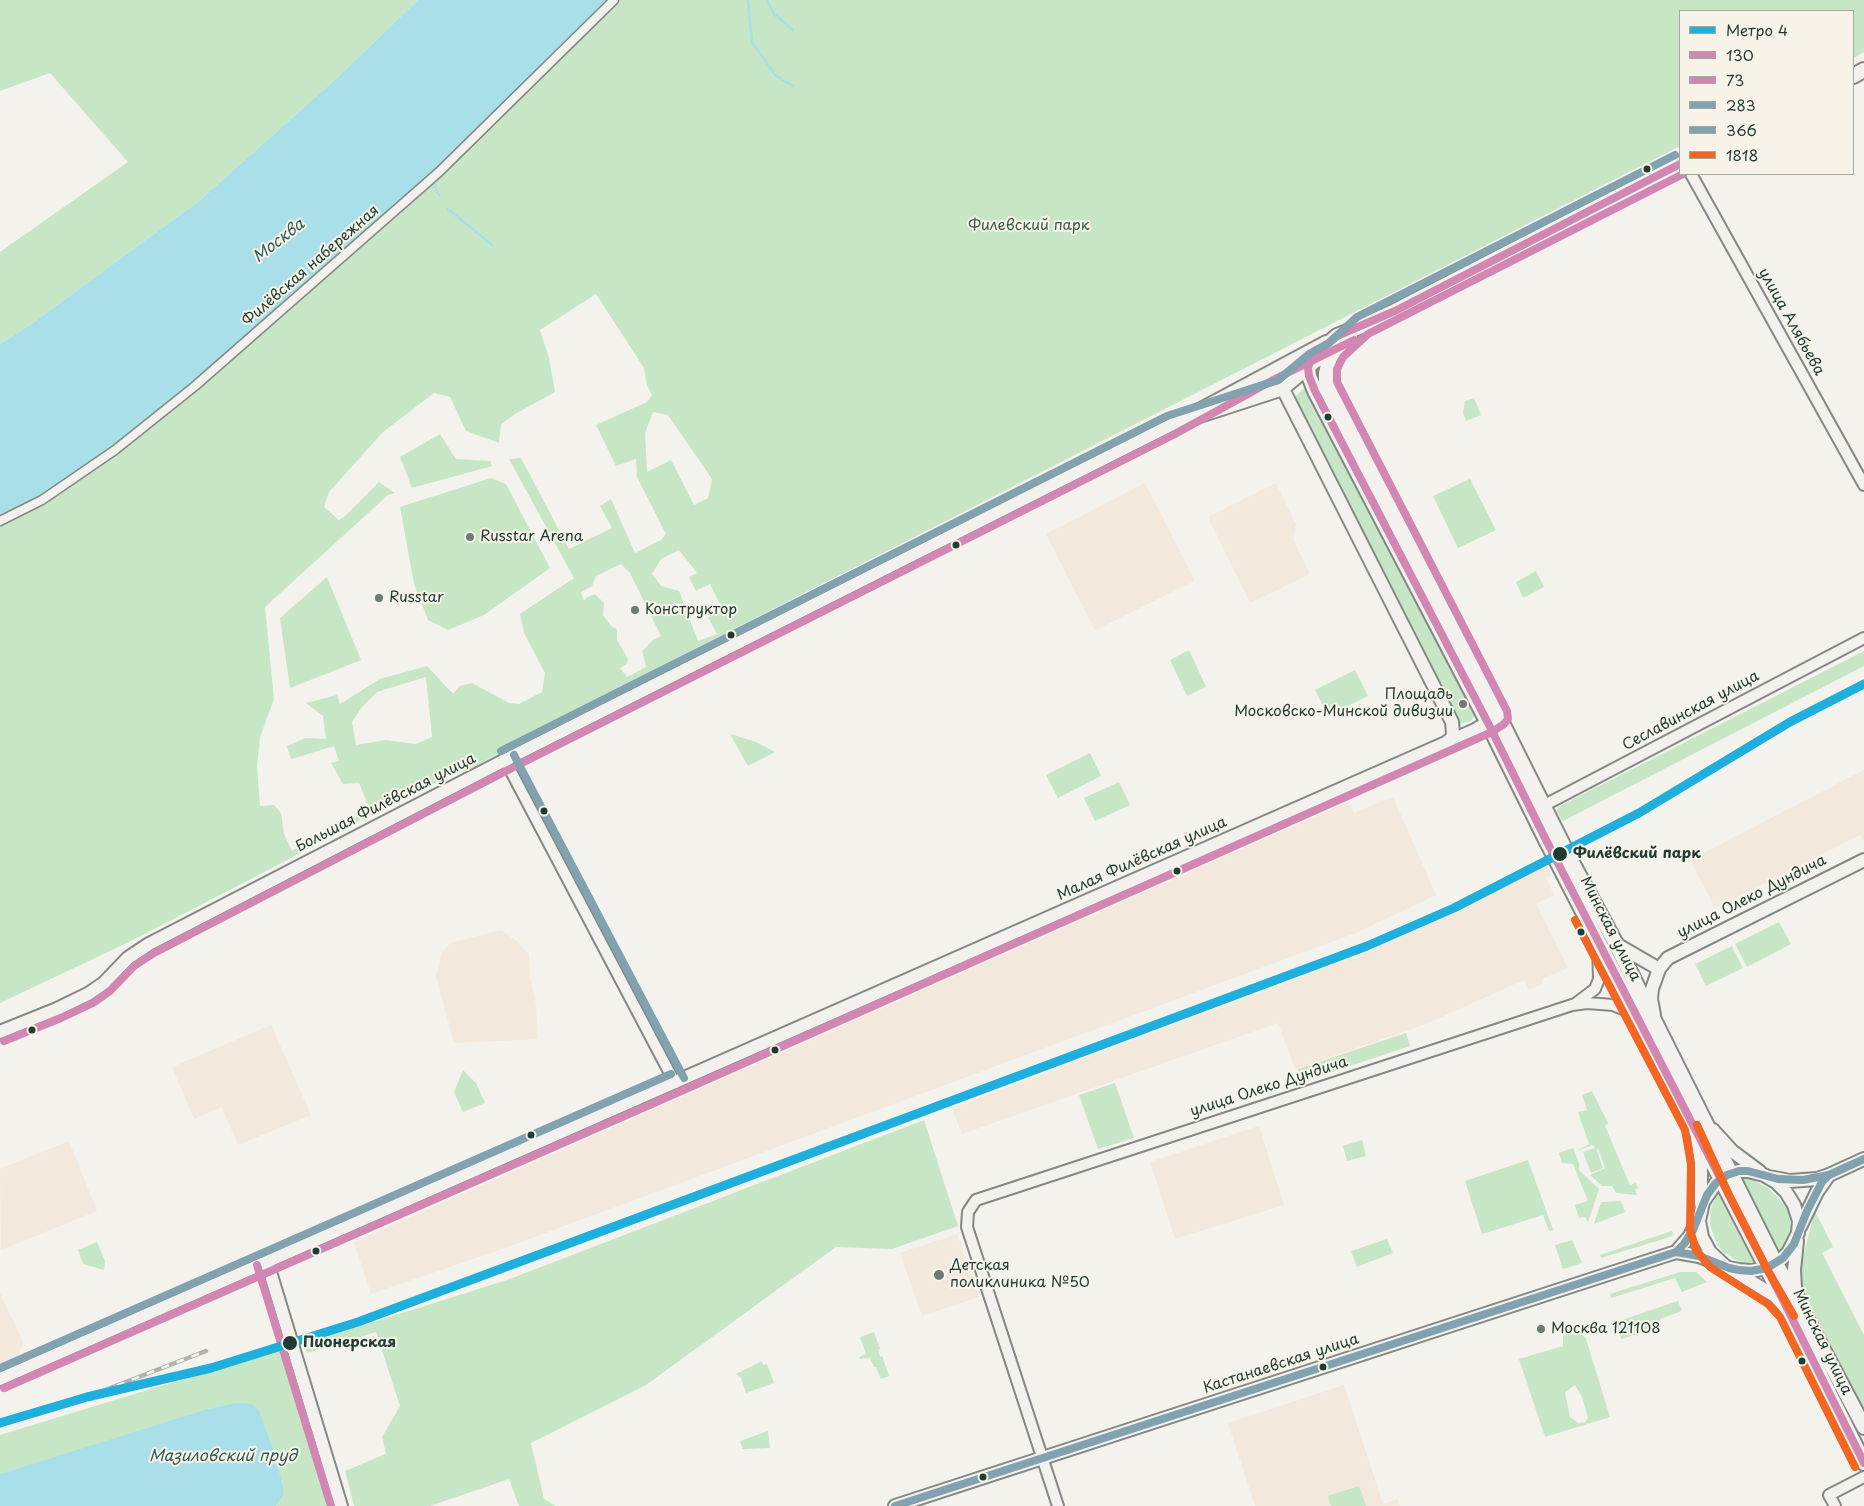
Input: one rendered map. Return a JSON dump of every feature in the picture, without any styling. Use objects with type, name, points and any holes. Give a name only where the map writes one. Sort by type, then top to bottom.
[{"type":"main road","name":"Большая Филёвская улица","points":[[1337,336],[1362,326],[1679,165]]},
{"type":"main road","points":[[1326,382],[1327,366],[1334,351],[1362,326]]},
{"type":"main road","points":[[1308,368],[1311,358],[1337,336]]},
{"type":"main road","name":"Минская улица","points":[[1308,368],[1315,391],[1493,719]]},
{"type":"main road","name":"Минская улица","points":[[1326,382],[1552,837],[1597,939],[1638,1018],[1700,1123]]},
{"type":"main road","name":"Минская улица","points":[[1562,858],[1616,944],[1654,1020],[1700,1123],[1771,1266],[1864,1427]]},
{"type":"main road","name":"Минская улица","points":[[1794,1308],[1864,1463]]},
{"type":"street","name":"Филёвская набережная","points":[[0,521],[42,500],[115,450],[195,386],[439,172],[614,0]]},
{"type":"street","name":"улица Алябьева","points":[[1692,175],[1864,484]]},
{"type":"street","name":"Большая Филёвская улица","points":[[0,1032],[88,994],[104,983],[128,958],[144,946],[506,760],[1171,425],[1270,370],[1337,336]]},
{"type":"street","name":"Большая Филёвская улица","points":[[1171,425],[1287,385],[1334,351]]},
{"type":"street","name":"Большая Филёвская улица","points":[[1270,370],[1294,366],[1308,368]]},
{"type":"street","points":[[1308,368],[1316,372],[1326,382]]},
{"type":"street","points":[[1315,391],[1307,385],[1287,385],[1452,722],[1452,738],[1447,742]]},
{"type":"street","name":"Сеславинская улица","points":[[1538,809],[1864,638]]},
{"type":"street","name":"Малая Филёвская улица","points":[[0,1379],[1447,742],[1493,719]]},
{"type":"street","points":[[506,760],[675,1083]]},
{"type":"street","name":"улица Олеко Дундича","points":[[1659,969],[1668,958],[1864,860]]},
{"type":"street","name":"улица Олеко Дундича","points":[[1572,1006],[1594,989],[1599,979],[1600,963],[1597,939]]},
{"type":"street","points":[[1616,944],[1659,969],[1652,989],[1651,999],[1654,1020]]},
{"type":"street","name":"улица Олеко Дундича","points":[[1042,1459],[968,1227],[968,1212],[976,1200],[1572,1006],[1587,1003],[1613,1005],[1628,1011],[1638,1018]]},
{"type":"street","points":[[1700,1123],[1732,1151],[1776,1182],[1791,1199],[1798,1213],[1799,1231],[1794,1270],[1794,1308]]},
{"type":"street","points":[[1700,1123],[1700,1229],[1705,1245],[1716,1259],[1727,1267],[1794,1308]]},
{"type":"street","points":[[1676,1252],[1690,1236],[1706,1195],[1716,1182],[1726,1176],[1748,1171],[1766,1176],[1803,1180],[1829,1176],[1864,1158]]},
{"type":"street","points":[[1771,1266],[1788,1253],[1816,1192],[1829,1176]]},
{"type":"street","name":"Кастанаевская улица","points":[[895,1506],[1676,1252],[1699,1256],[1727,1267],[1751,1271],[1771,1266]]},
{"type":"street","points":[[267,1262],[341,1506]]},
{"type":"street","points":[[1042,1459],[1058,1506]]},
{"type":"street","points":[[1835,1506],[1829,1495],[1864,1477]]},
{"type":"shaded area","points":[[1145,483],[1195,581],[1095,630],[1046,534]]},
{"type":"shaded area","points":[[1276,483],[1296,524],[1293,539],[1310,574],[1250,603],[1208,517]]},
{"type":"shaded area","points":[[1864,770],[1864,841],[1860,835],[1715,908],[1690,860]]},
{"type":"shaded area","points":[[1393,797],[1436,895],[1358,932],[502,1249],[371,1294],[354,1242],[1348,802],[1354,813]]},
{"type":"shaded area","points":[[1547,865],[1551,875],[1546,878],[1554,895],[1536,904],[1568,968],[1542,979],[1543,983],[1529,990],[1524,980],[1426,1024],[1295,1069],[1278,1023],[962,1134],[952,1108],[1371,951]]},
{"type":"shaded area","points":[[501,930],[518,942],[529,954],[530,978],[536,1004],[538,1039],[454,1043],[436,976],[442,953],[450,943]]},
{"type":"shaded area","points":[[271,1025],[311,1115],[238,1145],[222,1107],[194,1119],[172,1067]]},
{"type":"shaded area","points":[[1259,1126],[1284,1205],[1175,1239],[1150,1162]]},
{"type":"shaded area","points":[[69,1141],[97,1211],[1,1250],[0,1169]]},
{"type":"shaded area","name":"Детская поликлиника №50","points":[[957,1234],[979,1297],[922,1316],[900,1253]]},
{"type":"shaded area","points":[[0,1293],[23,1342],[18,1356],[0,1364]]},
{"type":"shaded area","points":[[1344,1385],[1383,1504],[1398,1499],[1400,1506],[1255,1506],[1228,1423]]},
{"type":"green space","points":[[0,0],[418,0],[338,77],[199,201],[30,325],[0,344],[0,252],[128,162],[50,73],[0,91]]},
{"type":"green space","name":"Филевский парк","points":[[607,0],[1864,0],[1864,52],[1854,57],[1854,10],[1679,10],[1679,147],[679,657],[466,771],[459,771],[362,819],[133,940],[0,1003],[0,517],[39,496],[578,30]],"holes":[[[596,294],[644,368],[647,385],[652,395],[647,402],[596,425],[616,466],[636,459],[637,477],[666,534],[661,540],[635,553],[611,499],[600,506],[612,528],[569,549],[521,458],[509,459],[574,578],[520,614],[524,633],[545,673],[542,692],[519,704],[509,703],[472,683],[460,686],[453,694],[427,666],[380,679],[340,704],[337,695],[306,703],[323,716],[326,739],[305,738],[287,746],[291,759],[334,746],[339,761],[331,763],[343,784],[359,783],[370,810],[292,851],[284,834],[281,813],[274,805],[260,806],[257,767],[260,737],[274,699],[265,607],[388,495],[395,493],[379,482],[339,520],[324,507],[329,492],[383,432],[434,393],[450,397],[466,431],[499,443],[501,424],[555,392],[549,358],[540,330]],[[653,412],[668,415],[712,479],[708,498],[694,505],[671,460],[647,472],[645,433]],[[679,550],[697,573],[689,577],[696,591],[710,584],[723,610],[708,617],[717,634],[698,641],[679,591],[661,586],[652,574],[661,559]],[[621,564],[630,573],[661,636],[653,640],[642,651],[646,667],[627,677],[620,668],[627,664],[628,659],[617,640],[617,629],[611,626],[603,615],[604,603],[595,594],[584,601],[581,592],[592,586],[596,576]],[[426,677],[432,737],[416,744],[386,740],[356,745],[352,722],[362,707],[377,692]]]},
{"type":"green space","points":[[1305,387],[1476,713],[1471,721],[1460,724],[1455,719],[1295,397]]},
{"type":"green space","points":[[1474,398],[1481,415],[1466,421],[1463,413],[1465,401]]},
{"type":"green space","points":[[440,434],[456,459],[490,461],[492,466],[412,488],[400,457]]},
{"type":"green space","name":"Russtar Arena","points":[[491,478],[506,484],[550,568],[484,615],[448,630],[428,620],[414,584],[400,507]]},
{"type":"green space","points":[[1470,479],[1496,530],[1458,548],[1433,496]]},
{"type":"green space","points":[[1536,571],[1544,587],[1523,598],[1516,582]]},
{"type":"green space","points":[[327,577],[361,660],[290,688],[280,618]]},
{"type":"green space","points":[[1189,650],[1206,687],[1187,696],[1170,660]]},
{"type":"green space","points":[[1864,651],[1864,666],[1563,821],[1561,819],[1557,811],[1558,807]]},
{"type":"green space","points":[[1355,670],[1368,696],[1328,716],[1315,690]]},
{"type":"green space","points":[[730,734],[756,742],[775,752],[748,766]]},
{"type":"green space","points":[[1090,753],[1101,776],[1058,798],[1046,775]]},
{"type":"green space","points":[[1119,782],[1130,805],[1095,821],[1084,798]]},
{"type":"green space","points":[[1779,922],[1791,944],[1747,967],[1735,944]]},
{"type":"green space","points":[[1732,946],[1743,968],[1706,986],[1695,964]]},
{"type":"green space","points":[[1406,1033],[1410,1046],[1302,1082],[1298,1069]]},
{"type":"green space","points":[[463,1070],[476,1083],[485,1103],[463,1112],[454,1092]]},
{"type":"green space","points":[[1115,1083],[1134,1138],[1098,1149],[1079,1095]]},
{"type":"green space","points":[[1592,1091],[1608,1123],[1605,1126],[1630,1185],[1636,1183],[1638,1188],[1635,1189],[1637,1195],[1616,1193],[1612,1186],[1602,1186],[1590,1175],[1605,1168],[1599,1151],[1596,1148],[1603,1168],[1591,1173],[1583,1152],[1595,1148],[1593,1145],[1576,1151],[1589,1144],[1578,1112],[1587,1110],[1582,1095]]},
{"type":"green space","points":[[924,1120],[958,1226],[892,1249],[836,1247],[646,1385],[531,1443],[544,1499],[556,1506],[519,1506],[509,1479],[430,1506],[354,1506],[345,1471],[386,1454],[382,1437],[400,1406],[376,1332],[307,1353],[304,1344],[507,1280]]},
{"type":"green space","points":[[1362,1140],[1366,1156],[1347,1161],[1343,1146]]},
{"type":"green space","points":[[1573,1148],[1579,1163],[1579,1170],[1599,1189],[1588,1222],[1585,1217],[1579,1218],[1575,1205],[1588,1201],[1573,1164],[1562,1163],[1559,1153]]},
{"type":"green space","points":[[1528,1160],[1553,1230],[1549,1231],[1543,1215],[1482,1234],[1465,1181]]},
{"type":"green space","points":[[1743,1178],[1750,1179],[1768,1188],[1783,1203],[1789,1213],[1791,1229],[1785,1245],[1778,1252],[1776,1252],[1738,1180]]},
{"type":"green space","points":[[1719,1190],[1757,1261],[1756,1263],[1737,1261],[1722,1251],[1717,1244],[1710,1225],[1710,1217],[1711,1208]]},
{"type":"green space","points":[[1621,1201],[1625,1212],[1594,1224],[1601,1202]]},
{"type":"green space","points":[[1815,1211],[1833,1247],[1822,1253],[1864,1335],[1864,1410],[1800,1285],[1800,1268]]},
{"type":"green space","points":[[1672,1231],[1673,1236],[1601,1258],[1600,1255]]},
{"type":"green space","points":[[1387,1239],[1393,1253],[1357,1267],[1351,1251]]},
{"type":"green space","points":[[1572,1240],[1582,1263],[1563,1269],[1555,1245]]},
{"type":"green space","points":[[97,1242],[105,1261],[104,1270],[83,1264],[78,1250]]},
{"type":"green space","points":[[1680,1272],[1696,1272],[1707,1282],[1682,1292],[1675,1278],[1611,1298],[1610,1294]]},
{"type":"green space","points":[[1678,1301],[1682,1311],[1660,1319],[1661,1327],[1621,1339],[1616,1322]]},
{"type":"green space","points":[[1580,1331],[1586,1339],[1610,1417],[1545,1437],[1519,1359],[1563,1346],[1563,1336]],"holes":[[[1575,1385],[1582,1397],[1588,1418],[1585,1422],[1578,1423],[1570,1417],[1565,1392]]]},
{"type":"green space","points":[[874,1332],[880,1349],[878,1350],[880,1357],[882,1356],[889,1376],[881,1379],[870,1358],[860,1359],[859,1357],[866,1354],[860,1337]]},
{"type":"green space","points":[[279,1350],[327,1506],[276,1506],[283,1496],[231,1404],[0,1474],[0,1435]]},
{"type":"green space","points":[[762,1361],[763,1365],[767,1364],[774,1383],[746,1393],[741,1378],[736,1374]]},
{"type":"green space","points":[[768,1431],[770,1448],[743,1449],[740,1441]]},
{"type":"green space","points":[[1359,1486],[1366,1506],[1331,1506],[1328,1496]]},
{"type":"water","name":"Москва","points":[[418,0],[607,0],[428,178],[193,383],[113,447],[39,496],[0,517],[0,344],[30,325],[199,201],[338,77]]},
{"type":"water","name":"Мазиловский пруд","points":[[244,1403],[253,1405],[259,1411],[273,1449],[283,1487],[283,1496],[276,1506],[0,1506],[0,1474],[205,1410]]},
{"type":"waterway","points":[[748,0],[752,42],[775,75],[793,86]]},
{"type":"waterway","points":[[767,0],[774,14],[793,30]]},
{"type":"waterway","points":[[433,184],[439,195]]},
{"type":"waterway","points":[[448,209],[492,245]]},
{"type":"railway","points":[[87,1397],[206,1351]]},
{"type":"metro line","name":"4","points":[[0,1423],[87,1397],[211,1368],[358,1322],[1367,946],[1454,908],[1639,813],[1790,722],[1864,684]]},
{"type":"transit line","name":"283","points":[[501,751],[1167,416],[1278,380],[1309,354],[1329,343],[1357,317],[1675,155]]},
{"type":"transit line","name":"130","points":[[1679,165],[1395,311],[1337,336],[1311,358],[1308,368],[1309,376],[1315,391],[1488,723],[1546,840],[1780,1294],[1864,1463]]},
{"type":"transit line","name":"73","points":[[4,1388],[679,1092],[1492,732],[1504,724],[1508,719],[1507,711],[1337,382],[1337,369],[1343,357],[1368,334],[1681,175]]},
{"type":"transit line","name":"73","points":[[4,1041],[93,1003],[110,991],[134,966],[154,953],[510,769],[1175,434],[1275,379],[1354,340]]},
{"type":"transit line","name":"283","points":[[514,755],[684,1078]]},
{"type":"transit line","name":"1818","points":[[1575,920],[1685,1130],[1691,1164],[1690,1230],[1696,1250],[1710,1267],[1768,1304],[1780,1317],[1855,1467]]},
{"type":"transit line","name":"283","points":[[0,1368],[671,1074]]},
{"type":"transit line","name":"1818","points":[[1697,1125],[1729,1195],[1767,1269],[1794,1316]]},
{"type":"transit line","name":"366","points":[[895,1506],[1676,1252],[1699,1256],[1739,1270],[1751,1271],[1767,1268],[1783,1258],[1794,1244],[1807,1211],[1822,1182],[1829,1175],[1864,1159]]},
{"type":"transit line","name":"366","points":[[1658,1258],[1676,1252],[1684,1244],[1693,1230],[1707,1195],[1716,1183],[1727,1175],[1739,1171],[1748,1171],[1778,1179],[1803,1180],[1829,1175],[1842,1169]]},
{"type":"transit line","name":"73","points":[[257,1265],[331,1506]]},
{"type":"place","name":"Russtar Arena","points":[[470,537]]},
{"type":"place","name":"Russtar","points":[[379,598]]},
{"type":"place","name":"Конструктор","points":[[635,610]]},
{"type":"place","name":"Площадь Московско-Минской дивизии","points":[[1463,704]]},
{"type":"place","name":"Филёвский парк","points":[[1560,854]]},
{"type":"place","name":"Детская поликлиника №50","points":[[939,1275]]},
{"type":"place","name":"Москва 121108","points":[[1541,1329]]},
{"type":"place","name":"Пионерская","points":[[290,1343]]}]
